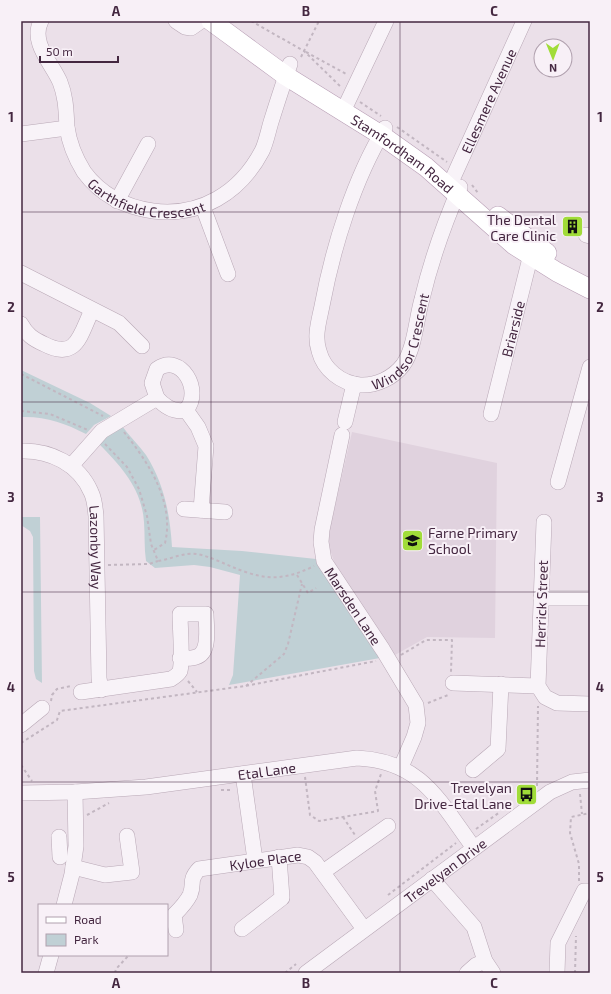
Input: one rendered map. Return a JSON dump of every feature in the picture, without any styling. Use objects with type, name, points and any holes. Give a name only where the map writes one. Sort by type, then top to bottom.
[{"type":"main road","name":"Stamfordham Road","points":[[211,21],[385,126]]},
{"type":"main road","name":"Stamfordham Road","points":[[235,21],[291,70],[349,99],[385,126],[426,167],[459,183],[514,245],[532,250],[590,281]]},
{"type":"main road","name":"Stamfordham Road","points":[[532,250],[590,290]]},
{"type":"street","name":"Garthfield Crescent","points":[[41,21],[38,33],[40,45],[62,87],[65,98],[67,128],[70,142],[83,170],[92,182],[117,201],[137,208],[172,213],[202,207],[225,195],[248,174],[262,150],[291,70]]},
{"type":"street","points":[[176,21],[185,27],[191,28],[201,21]]},
{"type":"street","points":[[349,99],[386,21]]},
{"type":"street","name":"Ellesmere Avenue","points":[[459,183],[524,21]]},
{"type":"street","name":"Windsor Crescent","points":[[385,126],[374,145],[352,199],[331,263],[317,332],[319,351],[328,368],[342,380],[354,384],[372,384],[383,381],[393,375],[403,365],[409,352],[422,298],[444,225],[459,183]]},
{"type":"street","points":[[21,134],[67,128]]},
{"type":"street","points":[[117,201],[148,144]]},
{"type":"street","points":[[202,207],[228,274]]},
{"type":"street","name":"Briarside","points":[[491,414],[532,250]]},
{"type":"street","points":[[21,272],[119,323],[142,346]]},
{"type":"street","points":[[21,324],[32,338],[56,350],[62,351],[76,345],[92,310]]},
{"type":"street","points":[[167,365],[178,368],[184,372],[192,385],[192,399],[186,410],[174,410],[163,404],[157,398],[152,383],[157,369],[167,365]]},
{"type":"street","points":[[558,482],[590,367]]},
{"type":"street","name":"Marsden Lane","points":[[354,384],[322,530],[321,542],[324,561],[389,660],[416,705],[418,723],[401,767]]},
{"type":"street","points":[[70,466],[97,436],[116,422],[157,398]]},
{"type":"street","points":[[186,410],[198,427],[206,446],[201,510]]},
{"type":"street","name":"Lazonby Way","points":[[21,451],[45,452],[56,456],[70,466],[84,480],[94,500],[100,690]]},
{"type":"street","points":[[184,509],[225,512]]},
{"type":"street","name":"Herrick Street","points":[[538,686],[544,522]]},
{"type":"street","points":[[541,598],[590,598]]},
{"type":"street","points":[[81,692],[171,679],[178,674],[180,669],[180,658],[180,614],[206,614],[205,650],[200,656],[195,658],[180,658]]},
{"type":"street","points":[[451,684],[538,686],[545,697],[557,703],[590,704]]},
{"type":"street","points":[[473,770],[498,749],[501,684]]},
{"type":"street","points":[[21,725],[49,708]]},
{"type":"street","name":"Etal Lane","points":[[28,793],[74,792],[146,787],[357,758],[386,761],[416,775],[428,788],[474,848]]},
{"type":"street","points":[[243,774],[256,860]]},
{"type":"street","name":"Trevelyan Drive","points":[[306,973],[550,792],[572,782],[584,780]]},
{"type":"street","points":[[64,904],[73,868],[76,846],[74,792]]},
{"type":"street","points":[[322,872],[388,826]]},
{"type":"street","points":[[73,868],[105,875],[132,872],[127,836]]},
{"type":"street","points":[[60,847],[76,846]]},
{"type":"street","name":"Kyloe Place","points":[[176,930],[174,915],[185,904],[190,893],[192,877],[199,869],[298,855],[308,857],[315,862],[364,929]]},
{"type":"street","points":[[242,929],[282,898],[279,857]]},
{"type":"street","points":[[432,879],[474,927],[489,967],[476,965],[467,973]]},
{"type":"street","points":[[557,973],[558,943],[584,896]]},
{"type":"street","points":[[46,973],[50,956]]},
{"type":"path","points":[[251,21],[358,80]]},
{"type":"path","points":[[291,70],[304,50],[319,21]]},
{"type":"path","points":[[304,50],[349,99],[459,183],[481,196]]},
{"type":"path","points":[[21,374],[116,422],[150,466],[162,497],[168,519],[165,543],[154,550]]},
{"type":"path","points":[[21,411],[50,414],[85,427],[97,436],[127,467],[138,489],[147,516],[148,532],[158,561]]},
{"type":"path","points":[[97,565],[149,564],[196,554],[215,559],[249,573],[281,577],[297,575],[324,561]]},
{"type":"path","points":[[297,575],[308,593],[316,588]]},
{"type":"path","points":[[246,686],[284,654],[288,644],[302,584]]},
{"type":"path","points":[[21,743],[58,720],[60,710],[246,686],[383,659],[389,660],[426,640],[452,640],[451,684],[416,705]]},
{"type":"path","points":[[59,715],[49,708],[52,695],[57,689],[80,684],[81,692]]},
{"type":"path","points":[[536,787],[538,686]]},
{"type":"path","points":[[304,765],[310,815],[319,821],[378,811],[375,791],[386,761]]},
{"type":"path","points":[[21,765],[36,785],[28,793]]},
{"type":"path","points":[[582,814],[584,780]]},
{"type":"path","points":[[584,896],[579,864],[570,833],[571,817],[582,814],[590,814]]},
{"type":"path","points":[[343,817],[361,845]]},
{"type":"path","points":[[575,973],[576,928]]},
{"type":"path","points":[[115,973],[116,969],[128,956]]},
{"type":"shaded area","name":"Farne Primary School","points":[[352,432],[497,463],[495,638],[427,637],[395,655],[335,564],[329,547],[329,532]]},
{"type":"green space","points":[[21,370],[90,403],[111,416],[94,425],[86,434],[55,421],[21,417]]},
{"type":"green space","points":[[122,426],[146,455],[162,488],[168,511],[172,547],[242,551],[316,559],[380,658],[229,685],[233,675],[240,575],[210,567],[194,565],[155,568],[146,561],[144,522],[139,499],[135,489],[115,461],[99,444],[108,435]]},
{"type":"green space","points":[[21,517],[40,517],[42,683],[36,679],[34,671],[33,537],[30,531],[21,525]]},
{"type":"place","name":"The Dental Care Clinic","points":[[572,227]]},
{"type":"place","name":"Farne Primary School","points":[[412,540]]},
{"type":"place","name":"Trevelyan Drive-Etal Lane","points":[[527,795]]}]
